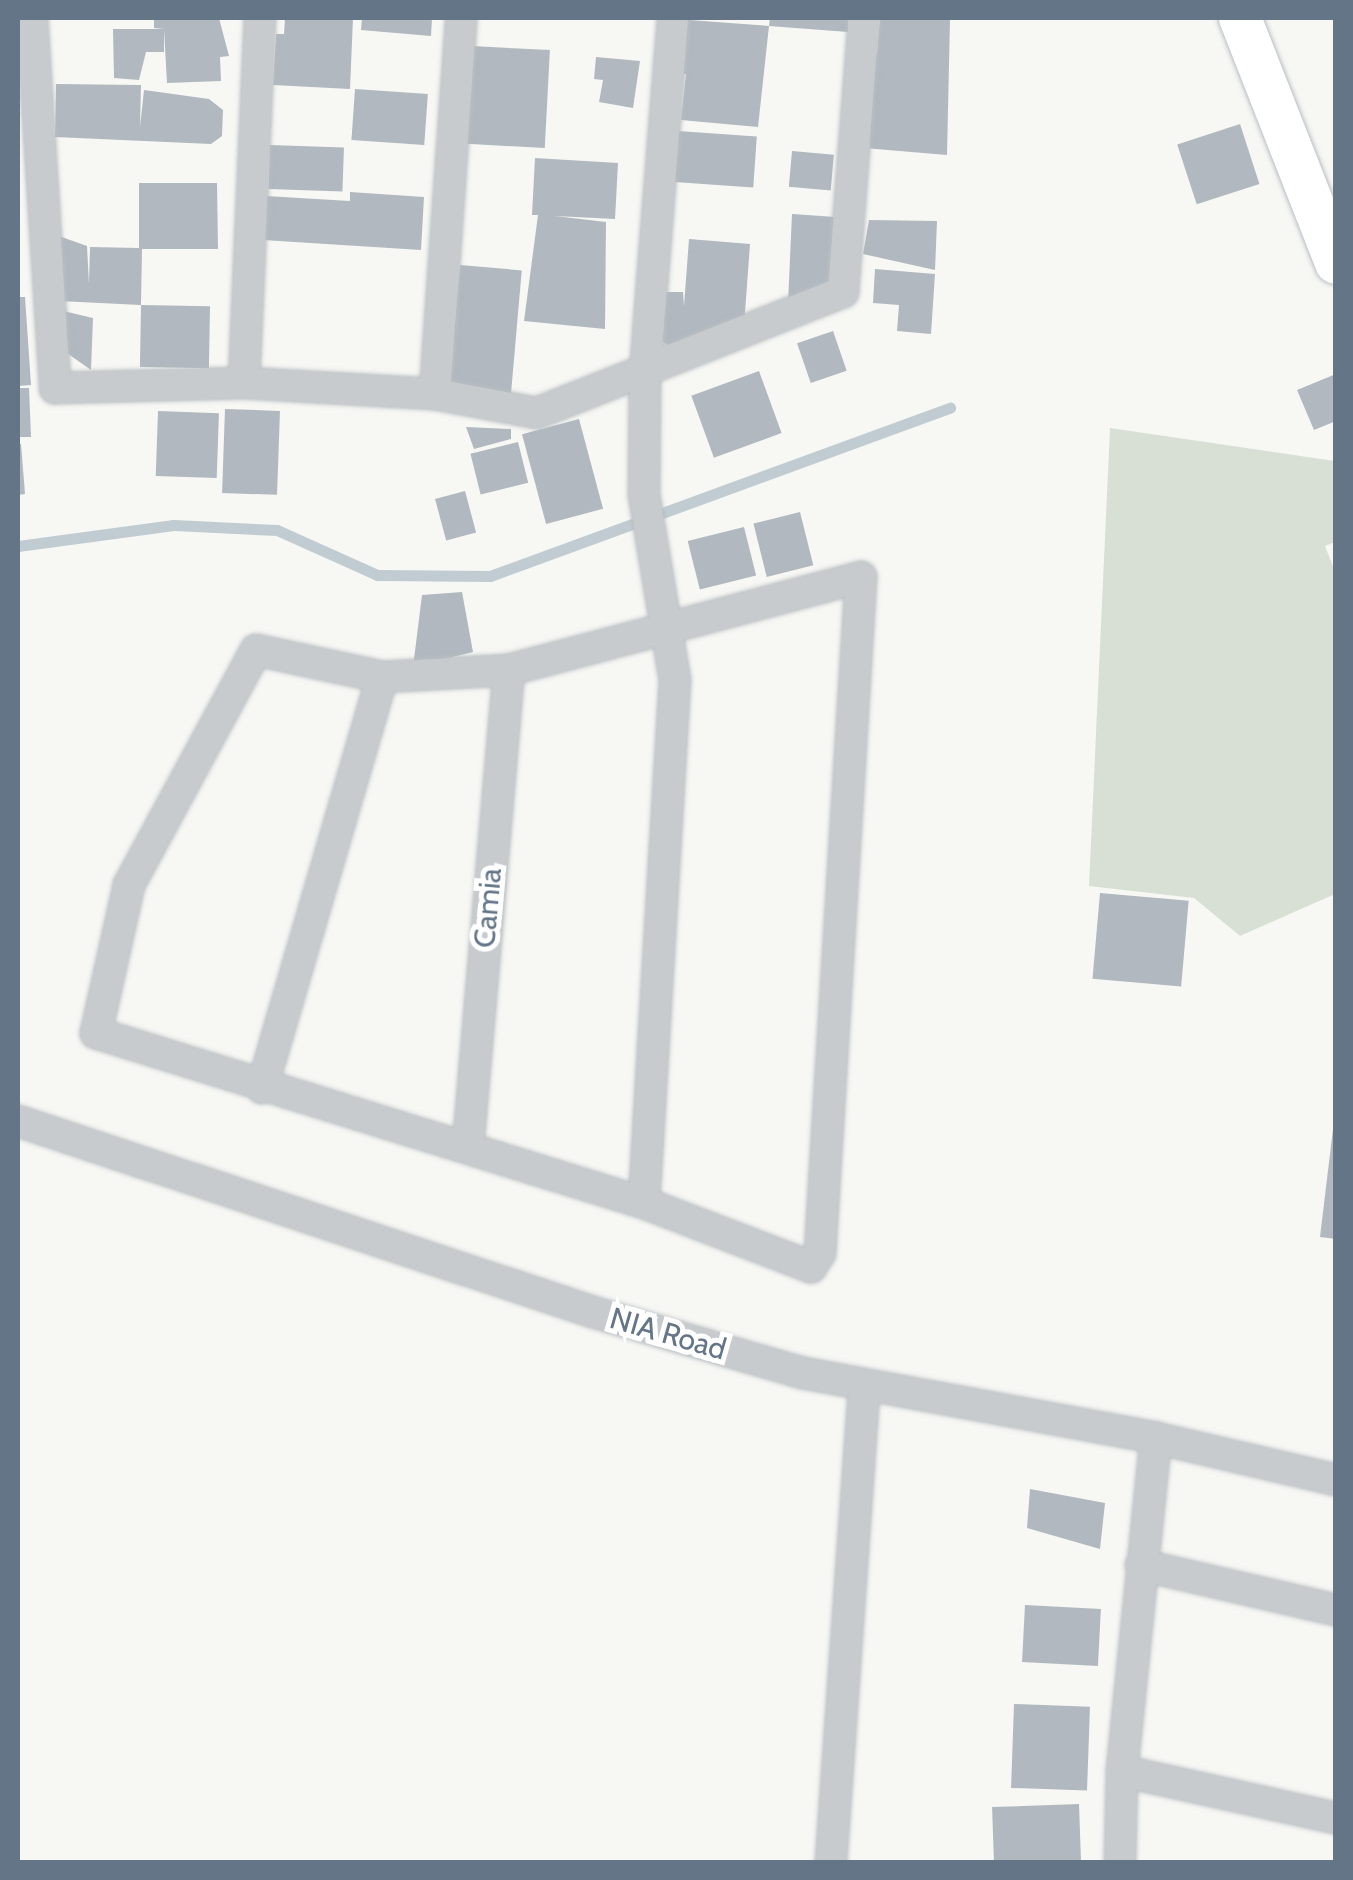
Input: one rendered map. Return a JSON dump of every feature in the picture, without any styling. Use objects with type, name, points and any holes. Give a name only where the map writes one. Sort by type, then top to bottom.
[{"type":"main road","points":[[1240,18],[1336,263]]},
{"type":"street","points":[[32,18],[55,388],[244,384],[436,394],[537,412],[645,374],[843,292],[864,18]]},
{"type":"street","points":[[244,384],[260,18]]},
{"type":"street","points":[[436,394],[462,18]]},
{"type":"street","points":[[644,1203],[675,680],[644,494],[645,374],[674,18]]},
{"type":"street","points":[[861,577],[817,1262],[804,1268],[644,1203],[262,1088],[96,1033],[129,886],[256,650],[382,677],[509,670],[666,624],[861,577]]},
{"type":"street","name":"Camia","points":[[468,1147],[509,670]]},
{"type":"street","points":[[262,1088],[382,677]]},
{"type":"street","name":"NIA Road","points":[[18,1121],[592,1312],[864,1388],[1156,1438],[1336,1480]]},
{"type":"street","points":[[831,1862],[864,1388]]},
{"type":"street","points":[[1120,1862],[1122,1771],[1156,1438]]},
{"type":"street","points":[[1141,1564],[1336,1610]]},
{"type":"street","points":[[1122,1771],[1336,1818]]},
{"type":"shaded area","points":[[1110,428],[1335,461],[1335,542],[1325,546],[1336,574],[1335,894],[1240,936],[1194,898],[1089,886]]},
{"type":"building","points":[[154,18],[219,18],[229,56],[220,57],[221,81],[167,83],[164,29],[154,28]]},
{"type":"building","points":[[285,18],[353,18],[350,89],[273,85],[276,34],[284,34]]},
{"type":"building","points":[[362,18],[432,18],[431,36],[361,30]]},
{"type":"building","points":[[770,18],[848,18],[848,32],[769,26]]},
{"type":"building","points":[[880,18],[950,20],[947,155],[864,148],[870,54],[877,54]]},
{"type":"building","points":[[676,19],[769,26],[758,127],[681,120],[686,74],[671,73]]},
{"type":"building","points":[[113,29],[164,29],[164,52],[146,52],[139,80],[114,78]]},
{"type":"building","points":[[472,46],[550,50],[545,148],[467,144]]},
{"type":"building","points":[[596,57],[640,61],[633,108],[599,102],[603,80],[594,79]]},
{"type":"building","points":[[56,84],[141,85],[140,127],[144,90],[209,99],[223,110],[222,136],[211,144],[55,137]]},
{"type":"building","points":[[355,89],[428,94],[424,145],[351,140]]},
{"type":"building","points":[[1240,124],[1259,184],[1197,204],[1177,144]]},
{"type":"building","points":[[678,131],[757,137],[753,187],[674,182]]},
{"type":"building","points":[[270,145],[344,148],[342,192],[268,189]]},
{"type":"building","points":[[792,151],[834,155],[831,191],[789,187]]},
{"type":"building","points":[[535,158],[618,163],[615,219],[555,216],[606,222],[605,329],[524,321],[538,215],[532,215]]},
{"type":"building","points":[[139,183],[217,183],[218,249],[142,249],[141,305],[59,301],[56,235],[87,246],[89,284],[90,247],[139,248]]},
{"type":"building","points":[[350,192],[424,197],[421,250],[263,240],[266,196],[350,201]]},
{"type":"building","points":[[792,214],[836,217],[832,284],[788,303]]},
{"type":"building","points":[[869,220],[937,221],[935,270],[863,254]]},
{"type":"building","points":[[689,239],[750,244],[744,326],[677,351],[661,341],[662,292],[683,292],[684,306]]},
{"type":"building","points":[[460,265],[522,270],[511,397],[449,392]]},
{"type":"building","points":[[875,269],[935,274],[931,334],[897,331],[899,305],[873,303]]},
{"type":"building","points":[[18,297],[25,297],[31,385],[18,386]]},
{"type":"building","points":[[141,305],[210,306],[209,368],[140,367]]},
{"type":"building","points":[[59,310],[93,318],[91,370],[64,351]]},
{"type":"building","points":[[833,331],[847,371],[811,383],[797,343]]},
{"type":"building","points":[[759,371],[782,433],[714,458],[691,396]]},
{"type":"building","points":[[1336,374],[1336,421],[1314,430],[1297,390]]},
{"type":"building","points":[[18,388],[29,388],[31,437],[18,437]]},
{"type":"building","points":[[225,409],[280,411],[277,495],[222,493]]},
{"type":"building","points":[[158,411],[219,413],[217,478],[156,476]]},
{"type":"building","points":[[579,419],[603,509],[546,524],[522,434]]},
{"type":"building","points":[[466,427],[511,429],[511,439],[474,449]]},
{"type":"building","points":[[518,442],[528,483],[481,495],[470,454]]},
{"type":"building","points":[[18,444],[25,494],[18,495]]},
{"type":"building","points":[[465,491],[476,533],[446,541],[435,499]]},
{"type":"building","points":[[800,512],[813,565],[767,577],[753,524]]},
{"type":"building","points":[[744,527],[756,576],[700,590],[688,541]]},
{"type":"building","points":[[462,592],[473,652],[413,667],[422,595]]},
{"type":"building","points":[[1100,893],[1189,901],[1181,986],[1093,979]]},
{"type":"building","points":[[1336,1129],[1336,1239],[1320,1237]]},
{"type":"building","points":[[1030,1489],[1105,1503],[1100,1549],[1027,1528]]},
{"type":"building","points":[[1025,1605],[1101,1609],[1098,1666],[1022,1662]]},
{"type":"building","points":[[1014,1704],[1090,1707],[1087,1791],[1011,1788]]},
{"type":"building","points":[[1079,1804],[1081,1862],[994,1862],[992,1807]]},
{"type":"waterway","points":[[18,546],[174,525],[277,530],[377,575],[490,576],[950,408]]}]
